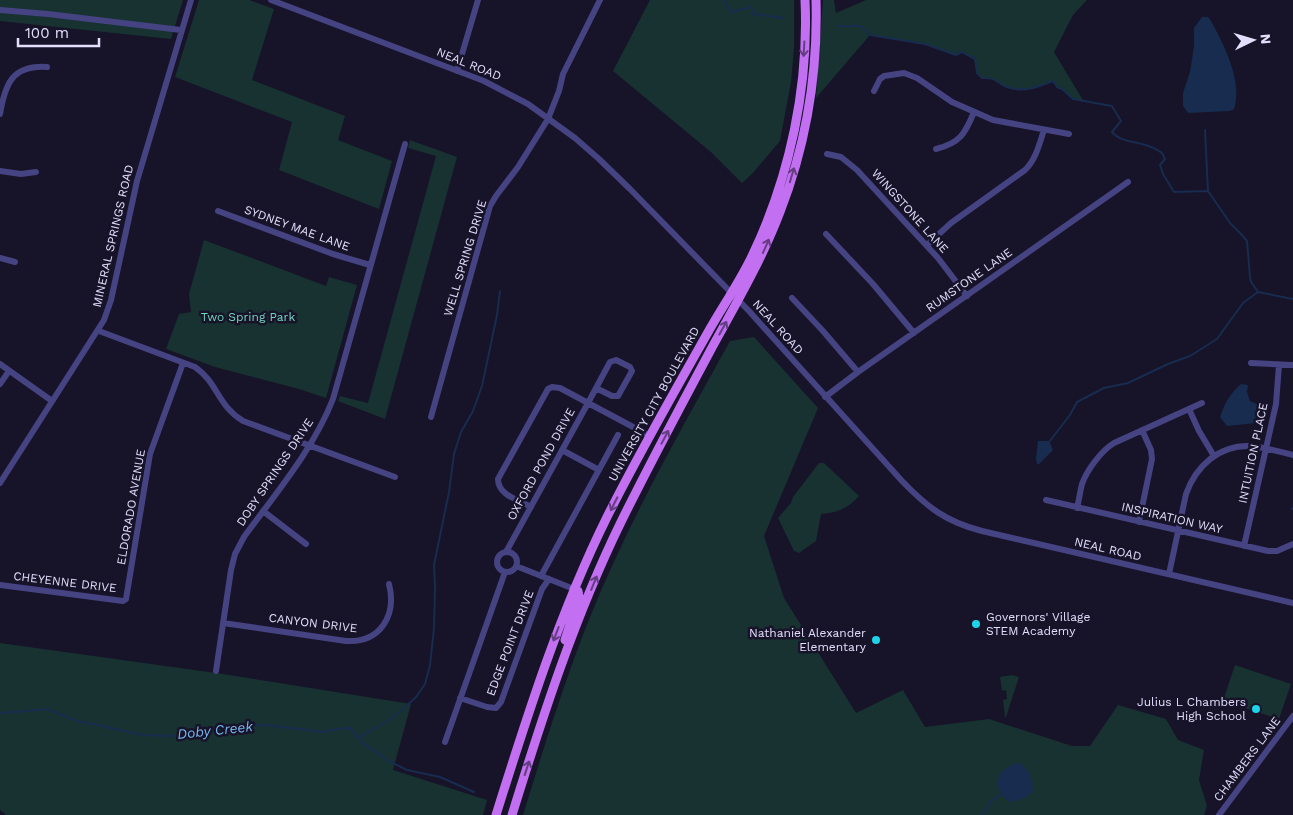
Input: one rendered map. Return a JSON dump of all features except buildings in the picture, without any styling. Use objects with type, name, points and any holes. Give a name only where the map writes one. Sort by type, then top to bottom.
[{"type":"main road","name":"UNIVERSITY CITY BOULEVARD","points":[[496,815],[545,664],[574,589],[607,516],[650,436],[753,255],[763,230],[780,184],[791,143],[802,86],[805,44],[805,0]]},
{"type":"main road","name":"UNIVERSITY CITY BOULEVARD","points":[[512,815],[562,659],[603,560],[623,517],[756,267],[776,221],[799,150],[813,77],[816,0]]},
{"type":"main road","points":[[562,659],[561,650],[579,597],[578,591],[574,589]]},
{"type":"street","name":"MINERAL SPRINGS ROAD","points":[[0,483],[99,330],[111,300],[137,181],[191,0]]},
{"type":"street","name":"NEAL ROAD","points":[[271,0],[457,71],[509,93],[575,138],[599,159],[738,300],[914,493],[945,518],[982,531],[1293,603]]},
{"type":"street","points":[[457,71],[478,0]]},
{"type":"street","name":"WELL SPRING DRIVE","points":[[431,417],[490,206],[518,167],[548,119],[559,91],[563,74],[600,0]]},
{"type":"street","points":[[0,10],[181,30]]},
{"type":"street","points":[[0,114],[6,87],[14,76],[31,68],[47,67]]},
{"type":"street","points":[[874,90],[880,79],[884,76],[904,74],[917,78],[942,96],[974,112],[1000,122],[1069,134]]},
{"type":"street","points":[[936,149],[953,144],[958,140],[967,129],[974,112]]},
{"type":"street","points":[[927,245],[951,223],[1025,170],[1031,164],[1036,154],[1044,130]]},
{"type":"street","name":"DOBY SPRINGS DRIVE","points":[[216,671],[231,570],[236,554],[244,537],[322,425],[333,399],[405,144]]},
{"type":"street","name":"WINGSTONE LANE","points":[[827,154],[840,157],[850,163],[927,245],[948,269],[967,296]]},
{"type":"street","points":[[0,171],[21,174],[36,172]]},
{"type":"street","name":"RUMSTONE LANE","points":[[825,397],[1128,182]]},
{"type":"street","name":"SYDNEY MAE LANE","points":[[218,211],[333,254],[370,265]]},
{"type":"street","points":[[826,234],[873,284],[914,333]]},
{"type":"street","points":[[0,258],[15,262]]},
{"type":"street","points":[[792,298],[858,372]]},
{"type":"street","points":[[99,330],[195,367],[207,378],[222,402],[235,416],[243,420],[395,477]]},
{"type":"street","name":"OXFORD POND DRIVE","points":[[445,742],[505,572],[499,568],[497,562],[499,556],[506,552],[596,388],[613,360],[630,367],[632,371],[618,396],[612,396],[596,388]]},
{"type":"street","name":"ELDORADO AVENUE","points":[[126,599],[150,454],[184,363]]},
{"type":"street","points":[[1252,363],[1293,366]]},
{"type":"street","points":[[0,364],[52,401]]},
{"type":"street","name":"INTUITION PLACE","points":[[1244,546],[1276,404],[1279,365]]},
{"type":"street","points":[[0,384],[9,371]]},
{"type":"street","points":[[531,507],[501,491],[498,486],[498,479],[546,392],[552,387],[560,388],[650,436]]},
{"type":"street","points":[[1077,508],[1086,475],[1106,448],[1202,403]]},
{"type":"street","points":[[1189,409],[1199,431],[1214,456]]},
{"type":"street","points":[[1140,522],[1152,459],[1151,450],[1142,430]]},
{"type":"street","name":"EDGE POINT DRIVE","points":[[541,576],[618,435]]},
{"type":"street","points":[[1168,574],[1190,483],[1200,467],[1224,450],[1241,446],[1293,455]]},
{"type":"street","points":[[562,450],[599,470]]},
{"type":"street","name":"INSPIRATION WAY","points":[[1046,500],[1268,551],[1277,551],[1293,544]]},
{"type":"street","points":[[263,511],[306,544]]},
{"type":"street","points":[[506,552],[512,554],[515,558],[516,566]]},
{"type":"street","points":[[516,566],[574,589]]},
{"type":"street","points":[[505,572],[511,571],[516,566]]},
{"type":"street","name":"EDGE POINT DRIVE","points":[[460,698],[486,707],[496,708],[501,702],[542,589],[549,579]]},
{"type":"street","name":"CANYON DRIVE","points":[[223,623],[346,641],[360,641],[371,637],[384,624],[391,602],[389,584]]},
{"type":"street","name":"CHEYENNE DRIVE","points":[[0,585],[123,601],[126,599]]},
{"type":"street","name":"CHAMBERS LANE","points":[[1219,815],[1293,716]]},
{"type":"green space","points":[[0,0],[183,0],[171,39],[0,21]]},
{"type":"green space","points":[[199,0],[249,0],[274,9],[252,80],[345,116],[338,140],[392,161],[379,209],[279,170],[292,122],[175,77]]},
{"type":"green space","points":[[650,0],[794,0],[794,48],[791,82],[780,141],[742,183],[712,153],[613,71]]},
{"type":"green space","points":[[823,0],[834,0],[836,13],[866,0],[1087,0],[1073,15],[1054,52],[1084,102],[1073,99],[1057,87],[1053,81],[1036,87],[1013,89],[994,80],[982,78],[977,73],[974,59],[963,52],[956,55],[925,44],[870,35],[816,98]]},
{"type":"green space","points":[[410,140],[457,157],[385,419],[338,401],[340,396],[368,403],[436,156],[408,148]]},
{"type":"green space","name":"Two Spring Park","points":[[204,240],[326,286],[329,277],[357,285],[326,398],[215,367],[166,349],[179,314],[191,312],[189,294]]},
{"type":"green space","points":[[754,337],[818,408],[764,536],[784,598],[856,713],[903,690],[925,727],[989,719],[1072,746],[1090,746],[1118,705],[1166,719],[1178,740],[1204,750],[1199,780],[1207,806],[1204,815],[523,815],[574,658],[625,537],[730,341]]},
{"type":"green space","points":[[819,463],[824,463],[859,496],[842,509],[821,514],[816,541],[799,553],[794,551],[778,518]]},
{"type":"green space","points":[[0,643],[223,674],[411,704],[393,770],[487,800],[483,815],[6,815],[0,810]]},
{"type":"green space","points":[[1235,665],[1291,684],[1279,719],[1223,701]]},
{"type":"green space","points":[[1012,675],[1019,677],[1005,717],[1003,700],[1007,699],[1006,690],[1002,691],[1000,677]]},
{"type":"water","points":[[1202,17],[1208,17],[1211,21],[1231,64],[1236,87],[1236,98],[1234,109],[1230,111],[1188,113],[1183,106],[1183,93],[1190,72],[1194,46],[1194,28]]},
{"type":"water","points":[[1241,384],[1248,385],[1247,392],[1250,401],[1259,405],[1260,417],[1256,423],[1227,426],[1220,417],[1228,399]]},
{"type":"water","points":[[1038,441],[1049,441],[1053,450],[1037,464],[1036,459]]},
{"type":"water","points":[[1020,763],[1030,775],[1033,791],[1023,798],[1011,802],[1000,791],[998,786],[999,776],[1005,769]]},
{"type":"waterway","points":[[724,0],[731,12],[751,7],[754,15],[783,18]]},
{"type":"waterway","points":[[838,26],[860,26],[870,35],[925,44],[956,55],[962,52],[975,59],[977,73],[982,78],[994,80],[1013,89],[1036,87],[1053,81],[1057,87],[1073,99],[1112,106],[1121,121],[1112,132],[1120,138],[1146,145],[1162,153],[1165,159],[1160,165],[1174,192],[1208,191]]},
{"type":"waterway","points":[[1205,130],[1208,191],[1230,223],[1247,241],[1251,282],[1258,292],[1293,299]]},
{"type":"waterway","points":[[359,737],[389,720],[402,710],[416,697],[425,684],[430,665],[434,628],[434,565],[449,492],[454,454],[461,432],[473,411],[482,386],[497,315],[500,291]]},
{"type":"waterway","points":[[1049,442],[1070,415],[1077,402],[1104,388],[1128,383],[1190,356],[1217,339],[1243,303],[1258,292]]},
{"type":"waterway","name":"Doby Creek","points":[[0,713],[48,709],[74,720],[143,735],[172,736],[239,726],[265,725],[323,732],[350,728],[364,744],[389,761],[407,770],[440,777],[474,792]]},
{"type":"waterway","points":[[982,815],[992,800],[1002,793]]},
{"type":"place","name":"Governors' Village STEM Academy","points":[[976,624]]},
{"type":"place","name":"Nathaniel Alexander Elementary","points":[[876,640]]},
{"type":"place","name":"Julius L Chambers High School","points":[[1256,709]]}]
